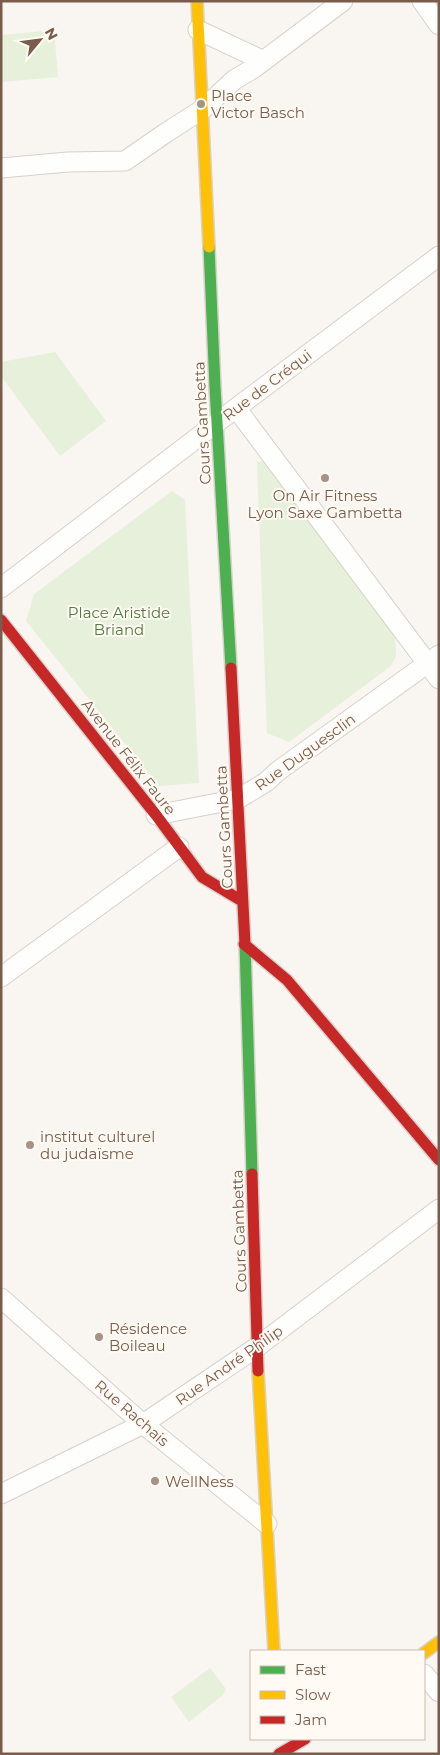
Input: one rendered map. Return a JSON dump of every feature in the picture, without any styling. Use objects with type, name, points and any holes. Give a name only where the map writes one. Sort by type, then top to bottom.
[{"type":"main road","name":"Cours Gambetta","points":[[197,1],[217,422],[238,799],[248,1014],[258,1347],[274,1650]]},
{"type":"main road","name":"Avenue Félix Faure","points":[[1,620],[202,877],[242,901]]},
{"type":"main road","points":[[244,944],[287,980],[439,1160]]},
{"type":"main road","points":[[425,1652],[439,1642]]},
{"type":"main road","points":[[279,1740],[280,1753],[303,1740]]},
{"type":"street","points":[[1,168],[68,162],[125,161],[203,109],[234,80],[343,1]]},
{"type":"street","points":[[422,1],[439,25]]},
{"type":"street","points":[[198,30],[264,60]]},
{"type":"street","name":"Rue de Créqui","points":[[1,588],[217,422],[439,256]]},
{"type":"street","points":[[236,408],[433,659],[439,679]]},
{"type":"street","name":"Rue Duguesclin","points":[[156,816],[238,799],[266,782],[278,771],[433,659]]},
{"type":"street","points":[[1,977],[179,847]]},
{"type":"street","name":"Rue André Philip","points":[[1,1494],[143,1424],[258,1347],[439,1209]]},
{"type":"street","name":"Rue Rachais","points":[[1,1298],[143,1424],[267,1524]]},
{"type":"street","points":[[425,1675],[439,1692]]},
{"type":"green space","points":[[54,30],[58,77],[1,82],[1,35]]},
{"type":"green space","points":[[55,352],[106,421],[60,456],[1,376],[1,362]]},
{"type":"green space","points":[[263,461],[395,635],[396,656],[391,666],[289,742],[267,733],[257,462]]},
{"type":"green space","name":"Place Aristide Briand","points":[[172,491],[185,500],[199,783],[159,786],[26,621],[34,594]]},
{"type":"green space","points":[[210,1668],[226,1689],[223,1695],[189,1722],[171,1697]]},
{"type":"traffic: fast","points":[[209,247],[231,668]]},
{"type":"traffic: fast","points":[[245,944],[252,1174]]},
{"type":"traffic: slow","points":[[197,1],[209,247]]},
{"type":"traffic: slow","points":[[258,1371],[274,1650]]},
{"type":"traffic: slow","points":[[425,1652],[439,1642]]},
{"type":"traffic: jam","points":[[1,620],[156,815],[202,877],[242,901]]},
{"type":"traffic: jam","points":[[231,668],[245,944]]},
{"type":"traffic: jam","points":[[244,944],[287,980],[439,1160]]},
{"type":"traffic: jam","points":[[252,1174],[258,1371]]},
{"type":"traffic: jam","points":[[279,1754],[303,1740]]},
{"type":"place","name":"Place Victor Basch","points":[[201,104]]},
{"type":"place","name":"On Air Fitness Lyon Saxe Gambetta","points":[[325,478]]},
{"type":"place","name":"institut culturel du judaïsme","points":[[30,1145]]},
{"type":"place","name":"Résidence Boileau","points":[[99,1337]]},
{"type":"place","name":"WellNess","points":[[155,1481]]}]
